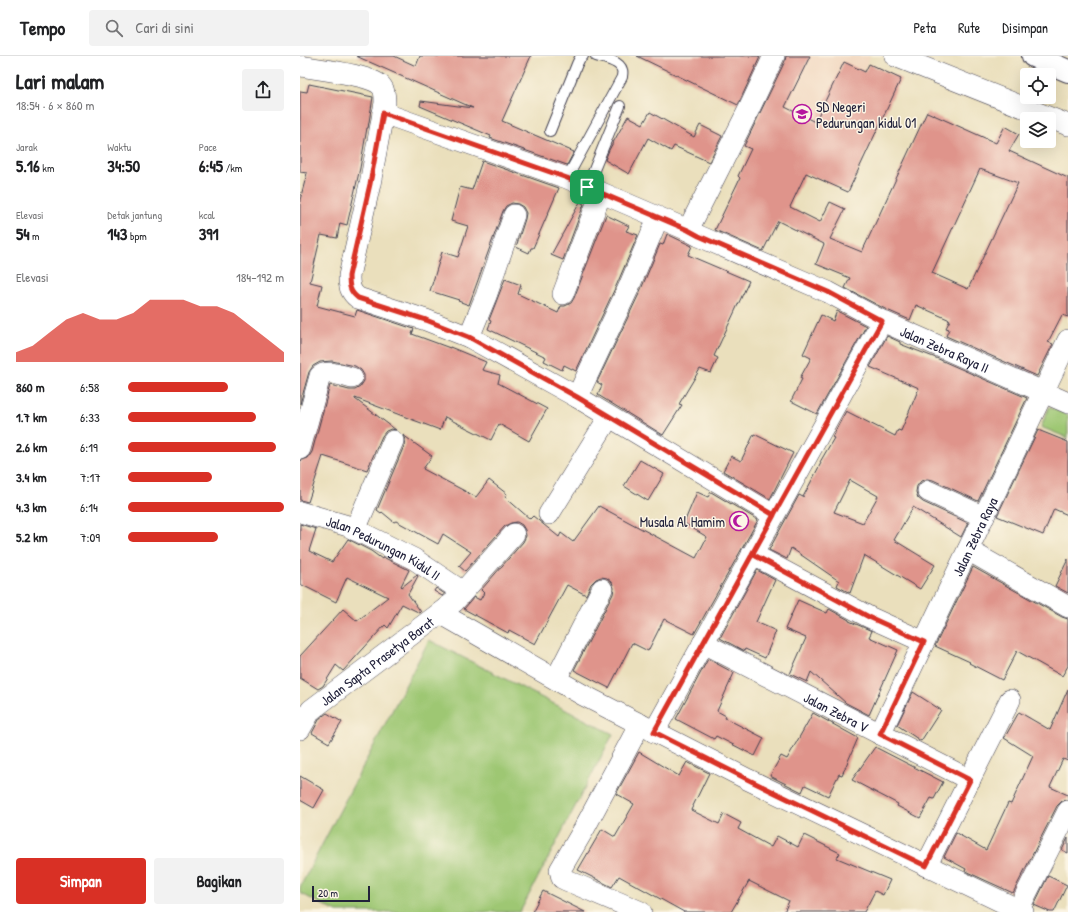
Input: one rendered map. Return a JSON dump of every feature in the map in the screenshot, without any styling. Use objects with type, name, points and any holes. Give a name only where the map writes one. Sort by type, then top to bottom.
[{"type":"main road","points":[[1033,56],[1068,71]]},
{"type":"street","points":[[688,230],[774,56]]},
{"type":"street","points":[[895,56],[1068,125]]},
{"type":"street","points":[[303,63],[374,81],[382,87],[384,96],[385,103],[370,184],[349,276],[349,283],[352,293],[358,298],[426,320],[469,337],[577,397],[774,515]]},
{"type":"street","name":"Jalan Zebra Raya II","points":[[383,113],[567,178],[828,292],[882,321],[1068,403]]},
{"type":"street","points":[[563,294],[594,190]]},
{"type":"street","points":[[469,337],[486,296],[514,215]]},
{"type":"street","points":[[577,397],[628,289],[658,218]]},
{"type":"street","points":[[640,912],[562,878],[560,870],[647,728],[703,643],[882,321]]},
{"type":"street","name":"Jalan Zebra Raya","points":[[880,734],[1068,340]]},
{"type":"street","points":[[300,449],[320,376],[328,373],[352,378]]},
{"type":"street","points":[[549,514],[608,416]]},
{"type":"street","points":[[355,530],[393,441]]},
{"type":"street","points":[[928,491],[984,517]]},
{"type":"street","name":"Jalan Pedurungan Kidul II","points":[[300,512],[348,526],[414,559],[463,592]]},
{"type":"street","name":"Jalan Sapta Prasetya Barat","points":[[300,729],[305,708],[440,613],[463,592],[514,534]]},
{"type":"street","points":[[968,550],[1068,608]]},
{"type":"street","points":[[752,554],[869,617],[924,642]]},
{"type":"street","points":[[556,679],[602,589]]},
{"type":"street","points":[[440,613],[583,695],[647,728],[747,779],[1021,911],[1068,811]]},
{"type":"street","name":"Jalan Zebra V","points":[[703,643],[970,780]]},
{"type":"street","points":[[926,866],[1010,700]]},
{"type":"lane","points":[[550,131],[577,64],[583,56]]},
{"type":"lane","points":[[567,178],[622,77],[622,70],[616,63],[596,56]]},
{"type":"lane","points":[[594,190],[620,106]]},
{"type":"shaded area","name":"SD Negeri Pedurungan kidul 01","points":[[777,56],[870,57],[822,158],[768,97],[760,92]]},
{"type":"green space","points":[[1049,407],[1068,415],[1068,438],[1041,427]]},
{"type":"green space","points":[[429,640],[613,734],[520,912],[337,912],[300,893],[300,887]]},
{"type":"building","points":[[356,56],[394,56],[416,66],[420,56],[531,56],[502,121],[574,152],[567,165],[490,138],[491,136],[420,106],[421,101],[473,108]]},
{"type":"building","points":[[637,56],[758,56],[760,57],[738,105]]},
{"type":"building","points":[[786,56],[810,56],[785,107],[815,122],[844,62],[865,72],[869,64],[901,79],[848,192],[806,173],[790,207],[820,222],[830,202],[845,209],[830,239],[862,252],[927,112],[996,143],[1005,126],[1019,134],[1009,151],[1068,178],[1068,317],[1062,315],[1048,342],[1053,344],[1037,376],[946,336],[949,329],[946,328],[950,320],[916,305],[910,320],[845,288],[850,278],[816,264],[824,244],[778,221],[763,251],[715,230],[740,178],[738,176],[751,149],[744,146],[785,61]],"holes":[[[980,169],[1018,183],[968,289],[932,273]]]},
{"type":"building","points":[[309,84],[373,97],[360,168],[347,225],[340,223],[337,238],[321,235],[310,282],[322,285],[317,306],[355,316],[357,310],[414,329],[412,334],[450,347],[486,362],[482,370],[500,375],[498,383],[547,409],[529,441],[499,424],[491,440],[445,417],[440,430],[355,398],[396,430],[391,429],[386,431],[382,436],[367,470],[323,456],[308,502],[300,500],[300,461],[308,458],[312,452],[330,385],[355,390],[360,387],[364,381],[364,375],[361,370],[355,366],[332,361],[320,362],[313,366],[309,372],[300,404],[300,200],[307,173],[300,172],[300,91],[307,92]]},
{"type":"building","points":[[650,112],[694,137],[700,125],[722,136],[709,162],[674,146],[671,151],[648,138],[629,174],[605,160],[628,116],[643,124]]},
{"type":"building","points":[[482,161],[559,188],[533,248],[531,248],[529,253],[516,247],[526,213],[523,207],[518,204],[512,203],[506,206],[469,305],[458,301],[459,300],[430,291],[442,252],[458,257],[468,226],[451,221],[460,187],[472,190]]},
{"type":"building","points":[[580,202],[584,204],[563,260],[551,255]]},
{"type":"building","points":[[606,215],[629,226],[626,231],[638,235],[617,284],[576,371],[564,365],[562,370],[544,361],[546,357],[488,329],[491,321],[489,320],[505,279],[521,285],[518,294],[558,313],[561,306],[571,303]]},
{"type":"building","points":[[667,234],[692,246],[688,255],[749,281],[714,356],[718,358],[711,373],[700,369],[679,404],[682,405],[663,435],[598,395],[602,385],[597,382],[639,294],[660,244],[663,245]]},
{"type":"building","points":[[837,311],[866,326],[817,414],[791,401],[802,379],[800,378],[811,358],[803,354],[821,315],[833,321]]},
{"type":"building","points":[[887,336],[900,342],[900,344],[936,358],[1027,398],[978,501],[933,480],[927,479],[921,481],[917,486],[916,492],[918,498],[923,502],[968,523],[961,537],[913,507],[894,540],[935,565],[920,589],[864,555],[850,593],[837,586],[839,581],[791,548],[787,559],[769,550],[799,495],[803,497],[821,463],[820,462],[834,438],[832,437],[846,411],[895,436],[898,430],[901,431],[919,388],[870,367]],"holes":[[[850,480],[878,496],[863,523],[834,512]]]},
{"type":"building","points":[[1038,430],[1068,442],[1068,515],[1054,509],[1043,535],[997,516]]},
{"type":"building","points":[[754,434],[793,453],[770,499],[723,471],[731,456],[741,461]]},
{"type":"building","points":[[403,435],[432,456],[423,469],[476,497],[489,480],[507,494],[505,497],[530,519],[533,516],[559,537],[561,533],[573,542],[599,506],[696,558],[707,537],[684,523],[697,492],[708,497],[711,492],[758,520],[694,634],[664,619],[648,651],[632,643],[609,688],[574,670],[613,594],[614,588],[612,582],[607,578],[601,577],[596,579],[591,584],[586,595],[567,585],[535,644],[509,630],[508,633],[464,609],[474,597],[480,600],[484,593],[481,590],[523,542],[526,536],[525,530],[522,525],[517,522],[505,526],[465,571],[459,566],[471,552],[443,534],[438,544],[396,521],[394,522],[382,512],[381,513],[377,510],[404,446],[405,440]]},
{"type":"building","points":[[640,460],[664,474],[648,501],[624,486]]},
{"type":"building","points":[[300,524],[316,529],[309,551],[332,562],[348,539],[371,551],[382,559],[383,557],[409,570],[401,586],[402,587],[417,575],[418,576],[408,594],[421,612],[420,613],[402,604],[388,628],[385,625],[343,671],[336,665],[323,686],[318,689],[300,678],[300,656],[343,609],[357,621],[388,597],[347,577],[336,602],[300,584]]},
{"type":"building","points":[[1068,559],[1068,593],[1055,586]]},
{"type":"building","points":[[973,567],[1068,619],[1068,666],[1062,676],[1017,651],[1002,680],[969,663],[970,662],[935,646]]},
{"type":"building","points":[[757,570],[775,580],[756,622],[776,631],[765,658],[745,649],[744,651],[720,638]]},
{"type":"building","points":[[436,588],[445,594],[442,596],[434,591]]},
{"type":"building","points":[[798,600],[827,613],[829,609],[849,621],[872,631],[869,637],[898,650],[869,715],[846,703],[811,672],[807,682],[790,674],[806,638],[785,629]]},
{"type":"building","points":[[708,659],[734,673],[717,711],[726,716],[725,718],[764,738],[755,756],[716,736],[714,739],[676,719]]},
{"type":"building","points":[[1068,689],[1068,761],[1063,759],[1050,787],[1068,795],[1068,799],[1062,801],[1057,806],[1013,893],[965,871],[966,869],[944,857],[956,833],[986,850],[1008,803],[1011,804],[1033,756],[1004,738],[1019,712],[1050,730]]},
{"type":"building","points":[[913,692],[941,710],[921,741],[897,725]]},
{"type":"building","points":[[327,713],[342,722],[329,743],[312,733],[320,718]]},
{"type":"building","points":[[813,713],[858,738],[842,775],[839,774],[828,796],[805,785],[802,792],[770,776],[781,756],[787,759]]},
{"type":"building","points":[[875,747],[943,782],[934,799],[931,798],[920,818],[897,806],[898,804],[852,780]]},
{"type":"building","points":[[639,752],[679,776],[687,762],[709,773],[691,810],[719,824],[724,814],[741,823],[738,829],[771,847],[777,836],[798,847],[804,835],[840,853],[837,858],[890,880],[883,895],[875,891],[864,912],[784,912],[789,901],[749,881],[731,912],[684,912],[619,876],[612,887],[578,870],[602,829],[615,837],[634,804],[616,794]]},
{"type":"building","points":[[300,776],[324,790],[314,808],[300,800]]},
{"type":"building","points":[[1068,838],[1068,853],[1062,850]]},
{"type":"building","points":[[1048,876],[1067,885],[1054,912],[1050,912],[1034,905]]},
{"type":"building","points":[[543,891],[585,912],[532,912]]},
{"type":"place","name":"SD Negeri Pedurungan kidul 01","points":[[802,114]]},
{"type":"place","name":"Musala Al Hamim","points":[[739,521]]},
{"type":"route","points":[[587,187],[567,178],[383,113],[370,184],[349,276],[349,283],[352,293],[358,298],[426,320],[469,337],[577,397],[774,515],[752,554],[654,732],[926,866],[970,780],[880,734],[924,642],[869,617],[752,554],[774,515],[882,321],[828,292],[587,187]]}]
